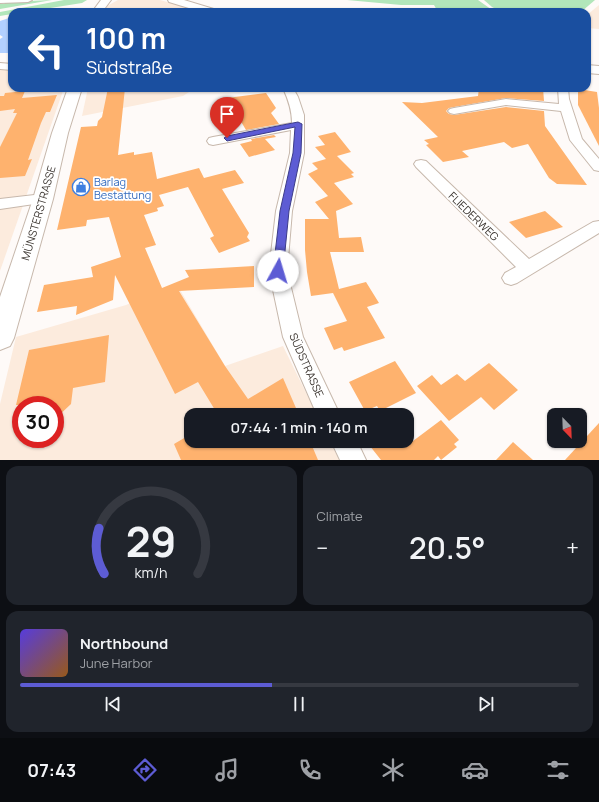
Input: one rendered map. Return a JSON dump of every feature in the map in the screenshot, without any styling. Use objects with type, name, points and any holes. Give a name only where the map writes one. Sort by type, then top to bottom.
[{"type":"main road","points":[[172,0],[199,8]]},
{"type":"main road","name":"MÜNSTERSTRASSE","points":[[0,338],[43,199],[60,133],[74,92]]},
{"type":"street","points":[[0,1],[28,0]]},
{"type":"street","name":"SÜDSTRASSE","points":[[290,92],[293,97],[298,124],[297,153],[284,211],[278,271],[293,337],[326,408]]},
{"type":"street","points":[[563,92],[563,99],[576,140],[599,167]]},
{"type":"street","points":[[454,111],[506,102],[566,108]]},
{"type":"street","points":[[213,141],[298,124]]},
{"type":"street","name":"FLIEDERWEG","points":[[421,164],[528,268]]},
{"type":"street","points":[[0,204],[43,199]]},
{"type":"street","points":[[511,278],[599,226]]},
{"type":"street","points":[[347,448],[354,460]]},
{"type":"shaded area","points":[[118,0],[160,0],[189,8],[107,8],[107,6]]},
{"type":"shaded area","points":[[599,5],[599,29],[591,28],[591,12]]},
{"type":"shaded area","points":[[0,68],[8,68],[8,92],[63,92],[0,271]]},
{"type":"shaded area","points":[[87,92],[189,92],[183,96],[82,116]]},
{"type":"shaded area","points":[[176,283],[225,366],[283,346],[314,408],[184,408],[184,448],[333,448],[339,460],[0,460],[0,404],[16,337],[126,305]]},
{"type":"green space","points":[[52,0],[0,9],[0,4],[4,4],[6,2]]},
{"type":"green space","points":[[64,0],[87,0],[82,3],[50,8],[21,8]]},
{"type":"green space","points":[[347,0],[478,0],[489,8],[436,8],[434,5],[401,5]]},
{"type":"green space","points":[[484,0],[595,0],[586,8],[492,7]]},
{"type":"green space","points":[[8,10],[8,15],[0,16],[0,12]]},
{"type":"water","points":[[8,18],[8,53],[0,53],[0,39],[3,37],[0,35],[0,21]]},
{"type":"building","points":[[25,92],[22,98],[57,95],[50,112],[46,112],[41,123],[28,160],[32,159],[25,176],[0,178],[0,147],[17,113],[13,113],[15,109],[0,111],[0,96],[4,96],[5,93]]},
{"type":"building","points":[[107,92],[125,92],[118,155],[134,152],[134,155],[152,152],[157,179],[199,168],[204,178],[235,170],[244,183],[222,189],[249,233],[247,237],[250,241],[219,253],[210,238],[214,236],[188,187],[159,195],[164,206],[157,208],[158,211],[144,215],[156,245],[145,248],[162,288],[189,277],[185,270],[254,266],[254,287],[179,291],[225,366],[248,399],[283,378],[296,408],[214,408],[198,382],[175,394],[115,275],[113,300],[76,315],[77,306],[37,312],[44,285],[93,277],[91,267],[121,257],[109,217],[87,220],[86,226],[57,230],[81,127],[97,126],[98,121],[102,117]]},
{"type":"building","points":[[478,92],[543,92],[544,101],[506,98],[449,108],[446,111],[449,114],[454,115],[506,107],[544,111],[545,126],[587,185],[557,184],[549,178],[528,144],[512,148],[504,142],[462,151],[469,157],[443,162],[426,145],[429,144],[424,140],[438,137],[402,102],[422,103],[478,96]]},
{"type":"building","points":[[578,92],[597,92],[599,108],[599,146],[578,105]]},
{"type":"building","points":[[266,93],[276,108],[271,113],[279,124],[246,130],[227,98]]},
{"type":"building","points":[[335,132],[351,152],[337,156],[354,173],[351,174],[354,177],[334,183],[353,204],[336,211],[339,238],[361,237],[364,252],[330,252],[339,289],[366,282],[379,303],[367,307],[385,338],[344,351],[342,347],[334,350],[324,328],[347,321],[333,293],[311,296],[305,250],[305,219],[329,219],[315,202],[328,196],[308,174],[318,169],[312,163],[326,159],[315,147],[325,145],[318,136]]},
{"type":"building","points":[[274,135],[276,137],[265,139],[275,150],[249,157],[240,144],[252,141],[251,139]]},
{"type":"building","points":[[545,211],[563,227],[526,238],[509,222]]},
{"type":"building","points":[[109,335],[105,382],[73,388],[71,404],[64,411],[64,396],[18,396],[29,350]]},
{"type":"building","points":[[395,361],[416,393],[386,408],[378,408],[377,406],[372,408],[363,408],[349,382]]},
{"type":"building","points":[[489,363],[518,390],[494,410],[481,397],[449,421],[417,386],[432,375],[441,385],[457,374],[465,381]]},
{"type":"building","points":[[441,420],[459,440],[454,444],[457,447],[441,460],[438,456],[434,460],[381,460],[372,448],[414,448],[414,440]]},
{"type":"building","points":[[599,423],[599,460],[565,460],[576,448],[587,448],[587,436]]},
{"type":"building","points":[[184,438],[184,448],[313,448],[318,460],[181,460],[174,444]]},
{"type":"building","points":[[513,442],[533,460],[496,460]]},
{"type":"place","name":"Barlag Bestattung","points":[[81,187]]},
{"type":"route","points":[[227,138],[298,124],[297,153],[284,211],[278,271]]}]
